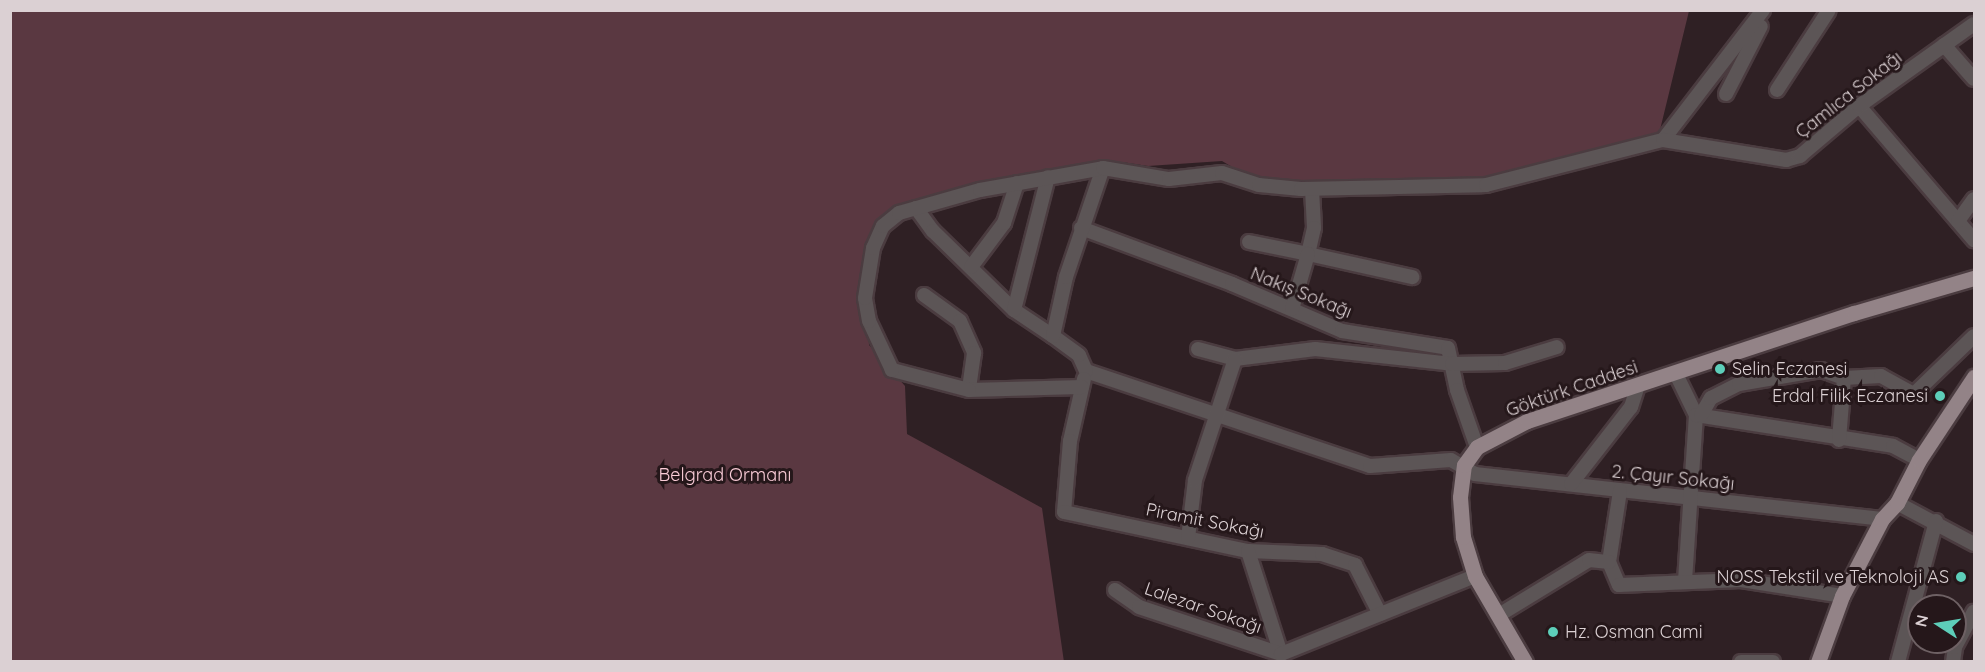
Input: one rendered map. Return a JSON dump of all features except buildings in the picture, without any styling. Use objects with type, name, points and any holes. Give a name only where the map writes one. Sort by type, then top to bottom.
[{"type":"main road","name":"Göktürk Caddesi","points":[[1464,465],[1477,447],[1527,422],[1854,313],[1974,278]]},
{"type":"main road","points":[[1818,662],[1842,596],[1882,519],[1897,502],[1919,460],[1974,377]]},
{"type":"main road","points":[[1464,465],[1460,497],[1463,537],[1476,576],[1525,662]]},
{"type":"street","points":[[916,208],[933,231],[1014,310],[1079,355],[1086,371],[1083,387],[969,390],[892,370],[866,311],[865,285],[877,236],[890,219],[916,208],[1017,183],[1102,168],[1169,179],[1222,173],[1259,185],[1312,189],[1486,185],[1663,141],[1763,10]]},
{"type":"street","points":[[1725,94],[1769,10]]},
{"type":"street","points":[[1777,90],[1829,10]]},
{"type":"street","name":"Çamlıca Sokağı","points":[[1663,141],[1786,160],[1800,156],[1859,106],[1974,24]]},
{"type":"street","points":[[1944,45],[1974,79]]},
{"type":"street","points":[[1859,106],[1974,240]]},
{"type":"street","points":[[1053,336],[1081,228],[1102,168]]},
{"type":"street","points":[[1014,310],[1048,177]]},
{"type":"street","points":[[971,267],[1004,223],[1017,183]]},
{"type":"street","points":[[1292,309],[1314,228],[1312,189]]},
{"type":"street","points":[[1958,221],[1974,200]]},
{"type":"street","name":"Nakış Sokağı","points":[[1081,228],[1292,309],[1342,331],[1448,348],[1452,364]]},
{"type":"street","points":[[1249,242],[1412,277]]},
{"type":"street","points":[[924,295],[960,321],[974,353],[969,390]]},
{"type":"street","points":[[1685,580],[1688,497],[1699,415],[1711,398],[1740,384],[1821,370],[1844,378],[1881,376],[1914,394],[1974,336]]},
{"type":"street","points":[[1198,349],[1234,359],[1315,349],[1452,364],[1505,363],[1557,347]]},
{"type":"street","points":[[1188,538],[1196,480],[1218,417],[1234,359]]},
{"type":"street","points":[[1452,364],[1456,390],[1477,447]]},
{"type":"street","points":[[1086,371],[1370,466],[1451,460],[1464,465]]},
{"type":"street","points":[[1676,374],[1699,415]]},
{"type":"street","points":[[1839,440],[1844,378]]},
{"type":"street","points":[[1571,484],[1631,407],[1638,386]]},
{"type":"street","name":"Piramit Sokağı","points":[[1083,387],[1070,441],[1064,512],[1248,551],[1322,554],[1355,565],[1380,614]]},
{"type":"street","points":[[1699,415],[1839,440],[1893,447],[1919,460]]},
{"type":"street","name":"2. Çayır Sokağı","points":[[1464,465],[1475,474],[1882,519]]},
{"type":"street","points":[[1620,491],[1609,561],[1619,585],[1685,580],[1741,580],[1842,596]]},
{"type":"street","points":[[1897,502],[1936,521],[1974,544]]},
{"type":"street","points":[[1898,662],[1936,521]]},
{"type":"street","points":[[1248,551],[1281,654],[1476,576]]},
{"type":"street","points":[[1499,615],[1589,560],[1609,561]]},
{"type":"street","name":"Lalezar Sokağı","points":[[1115,590],[1139,607],[1281,654]]},
{"type":"street","points":[[1953,662],[1955,647],[1974,612]]},
{"type":"street","points":[[1741,662],[1773,662]]},
{"type":"green space","name":"Belgrad Ormanı","points":[[10,11],[1689,11],[1659,134],[1583,163],[1481,182],[1326,188],[1256,181],[1222,161],[1148,166],[1122,162],[899,216],[877,243],[868,298],[869,345],[905,386],[907,434],[1042,508],[1064,662],[11,661]]},
{"type":"place","name":"Selin Eczanesi","points":[[1720,369]]},
{"type":"place","name":"Erdal Filik Eczanesi","points":[[1940,396]]},
{"type":"place","name":"NOSS Tekstil ve Teknoloji AS","points":[[1961,577]]},
{"type":"place","name":"Hz. Osman Cami","points":[[1553,632]]}]
